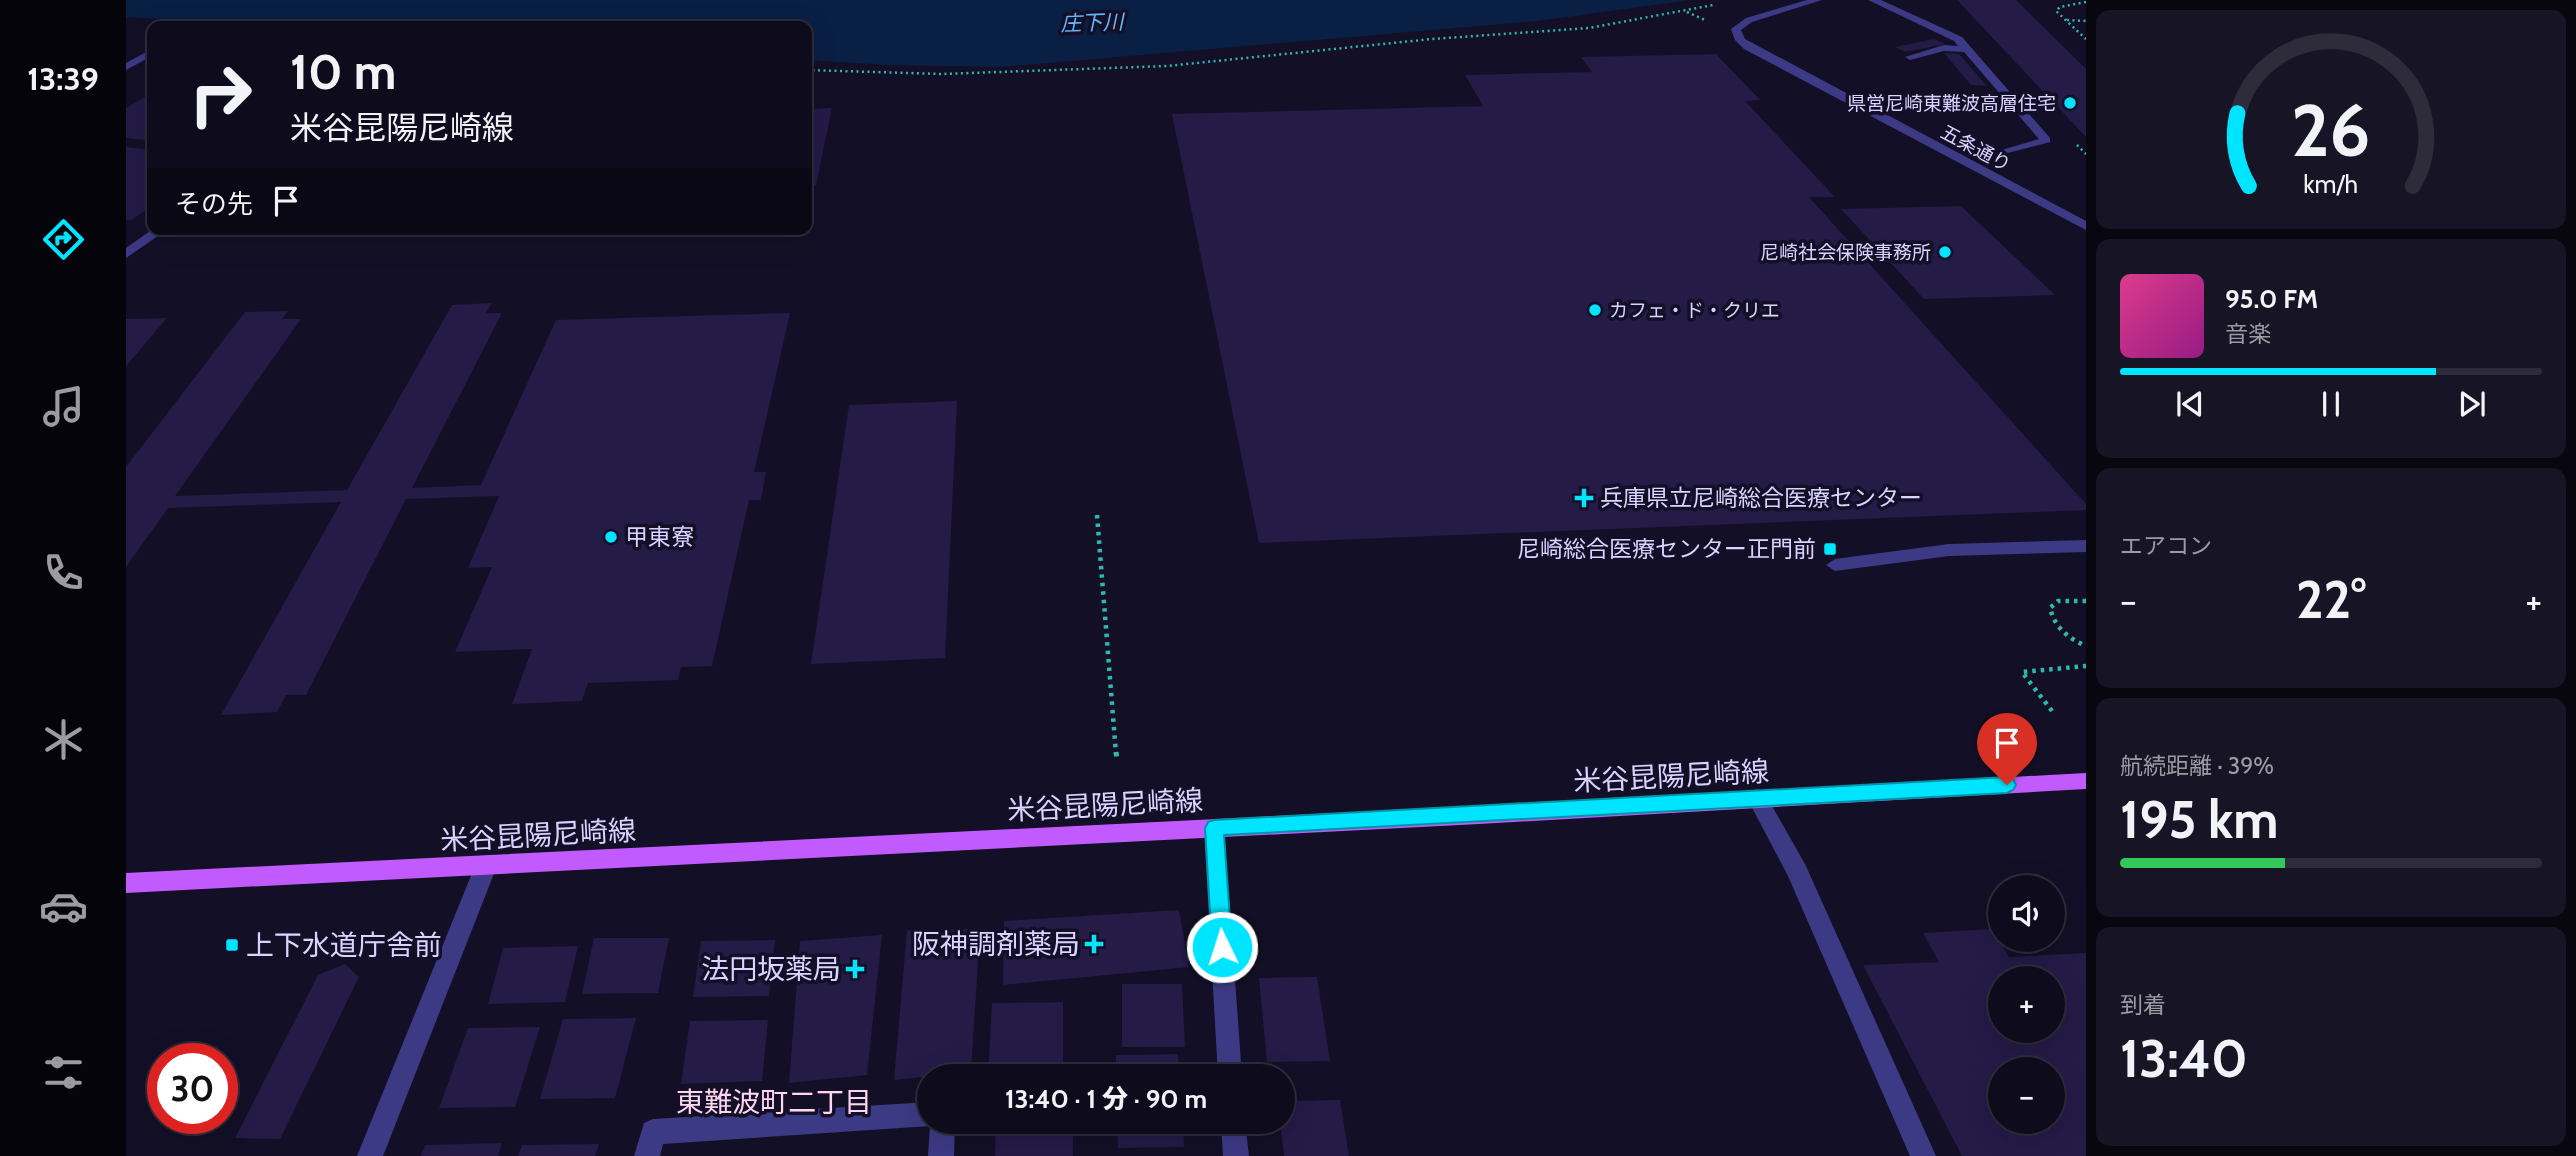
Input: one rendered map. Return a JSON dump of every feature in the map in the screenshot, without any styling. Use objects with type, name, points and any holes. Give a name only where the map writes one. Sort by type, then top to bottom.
[{"type":"main road","name":"米谷昆陽尼崎線","points":[[126,883],[1479,816],[2086,781]]},
{"type":"street","name":"五条通り","points":[[1817,0],[1749,20],[1737,29],[1740,40],[1748,47],[2086,226]]},
{"type":"street","points":[[1873,0],[1958,39],[2046,140],[1992,156]]},
{"type":"street","points":[[1910,57],[1944,48],[1967,48]]},
{"type":"street","points":[[126,67],[147,55]]},
{"type":"street","points":[[126,254],[153,235]]},
{"type":"street","points":[[1835,565],[1949,550],[2086,546]]},
{"type":"street","points":[[1757,798],[1797,871],[1923,1156]]},
{"type":"street","points":[[1214,828],[1229,1064]]},
{"type":"street","points":[[370,1156],[486,866]]},
{"type":"street","points":[[647,1156],[653,1132],[917,1115]]},
{"type":"street","points":[[941,1156],[942,1134]]},
{"type":"street","points":[[1234,1134],[1236,1156]]},
{"type":"path","points":[[2086,2],[2060,7],[2056,11],[2086,38]]},
{"type":"path","points":[[812,70],[942,74],[1167,66],[1432,38],[1589,28],[1687,12],[1723,3]]},
{"type":"path","points":[[2066,20],[2086,21]]},
{"type":"path","points":[[1097,515],[1117,760]]},
{"type":"path","points":[[2086,601],[2058,601],[2050,608],[2052,619],[2060,631],[2086,646]]},
{"type":"path","points":[[2052,711],[2022,672],[2086,666]]},
{"type":"water","name":"庄下川","points":[[126,0],[1690,0],[1538,21],[1001,67],[812,60],[812,21],[194,21],[126,17]]},
{"type":"building","name":"県営尼崎東難波高層住宅","points":[[1957,0],[2016,0],[2086,69],[2086,137]]},
{"type":"building","points":[[1934,39],[1945,44],[1906,52],[1895,47]]},
{"type":"building","points":[[1944,53],[1959,54],[1987,86],[1971,85]]},
{"type":"building","points":[[1716,54],[1760,100],[1745,101],[1835,197],[1809,197],[2086,504],[2086,510],[1259,543],[1172,114],[1483,106],[1465,75],[1592,72],[1581,57]]},
{"type":"building","points":[[147,96],[147,140],[126,138],[126,108]]},
{"type":"building","points":[[832,108],[816,185],[812,185],[812,109]]},
{"type":"building","points":[[126,147],[147,149],[147,209],[131,220],[126,220]]},
{"type":"building","name":"尼崎社会保険事務所","points":[[1961,206],[2055,295],[1924,299],[1841,209]]},
{"type":"building","name":"甲東寮","points":[[492,303],[486,313],[502,313],[412,488],[481,485],[556,320],[790,313],[754,472],[766,472],[761,500],[749,500],[712,666],[681,667],[678,680],[588,683],[582,701],[512,704],[532,649],[455,652],[492,567],[468,568],[499,496],[406,499],[306,695],[286,695],[277,712],[221,715],[341,502],[168,508],[126,567],[126,467],[245,312],[288,311],[282,319],[301,319],[175,496],[347,490],[452,305]]},
{"type":"building","points":[[167,318],[126,366],[126,319]]},
{"type":"building","points":[[957,401],[945,658],[811,664],[849,405]]},
{"type":"building","name":"阪神調剤薬局","points":[[1179,910],[1189,967],[1003,985],[1004,921]]},
{"type":"building","points":[[980,929],[972,1064],[917,1064],[917,1078],[894,1080],[907,930]]},
{"type":"building","points":[[1988,929],[1988,952],[2006,952],[2009,957],[2086,953],[2086,1156],[1962,1156],[1863,965],[1939,962],[1923,933]]},
{"type":"building","points":[[882,935],[867,1075],[789,1083],[800,941]]},
{"type":"building","points":[[594,938],[669,938],[658,993],[582,994]]},
{"type":"building","points":[[775,940],[769,996],[693,997],[701,941]]},
{"type":"building","points":[[578,946],[565,1002],[488,1004],[503,948]]},
{"type":"building","points":[[345,964],[359,977],[280,1139],[235,1138],[238,1134],[318,975]]},
{"type":"building","points":[[1317,977],[1330,1061],[1267,1062],[1259,978]]},
{"type":"building","points":[[1122,984],[1182,984],[1185,1047],[1122,1047]]},
{"type":"building","points":[[1063,1002],[1063,1064],[989,1064],[992,1003]]},
{"type":"building","points":[[636,1018],[615,1098],[540,1099],[563,1019]]},
{"type":"building","points":[[768,1020],[762,1081],[681,1084],[690,1021]]},
{"type":"building","points":[[540,1027],[515,1107],[439,1108],[468,1028]]},
{"type":"building","points":[[1178,1054],[1179,1064],[1116,1064],[1116,1055]]},
{"type":"building","points":[[1340,1100],[1349,1156],[1284,1156],[1281,1134],[1295,1134],[1295,1101]]},
{"type":"building","points":[[996,1134],[1073,1134],[1073,1156],[995,1156]]},
{"type":"building","points":[[1117,1134],[1183,1134],[1184,1147],[1118,1148]]},
{"type":"building","points":[[502,1143],[498,1156],[421,1156],[425,1145]]},
{"type":"building","points":[[599,1144],[595,1156],[518,1156],[522,1145]]},
{"type":"place","name":"県営尼崎東難波高層住宅","points":[[2070,103]]},
{"type":"place","name":"尼崎社会保険事務所","points":[[1945,252]]},
{"type":"place","name":"カフェ・ド・クリエ","points":[[1595,310]]},
{"type":"place","name":"兵庫県立尼崎総合医療センター","points":[[1584,498]]},
{"type":"place","name":"甲東寮","points":[[611,537]]},
{"type":"place","name":"尼崎総合医療センター正門前","points":[[1830,549]]},
{"type":"place","name":"阪神調剤薬局","points":[[1094,944]]},
{"type":"place","name":"上下水道庁舎前","points":[[232,945]]},
{"type":"place","name":"法円坂薬局","points":[[855,969]]},
{"type":"district","name":"東難波町二丁目","points":[[774,1102]]},
{"type":"route","points":[[1222,947],[1214,828],[1479,816],[2007,785]]}]
